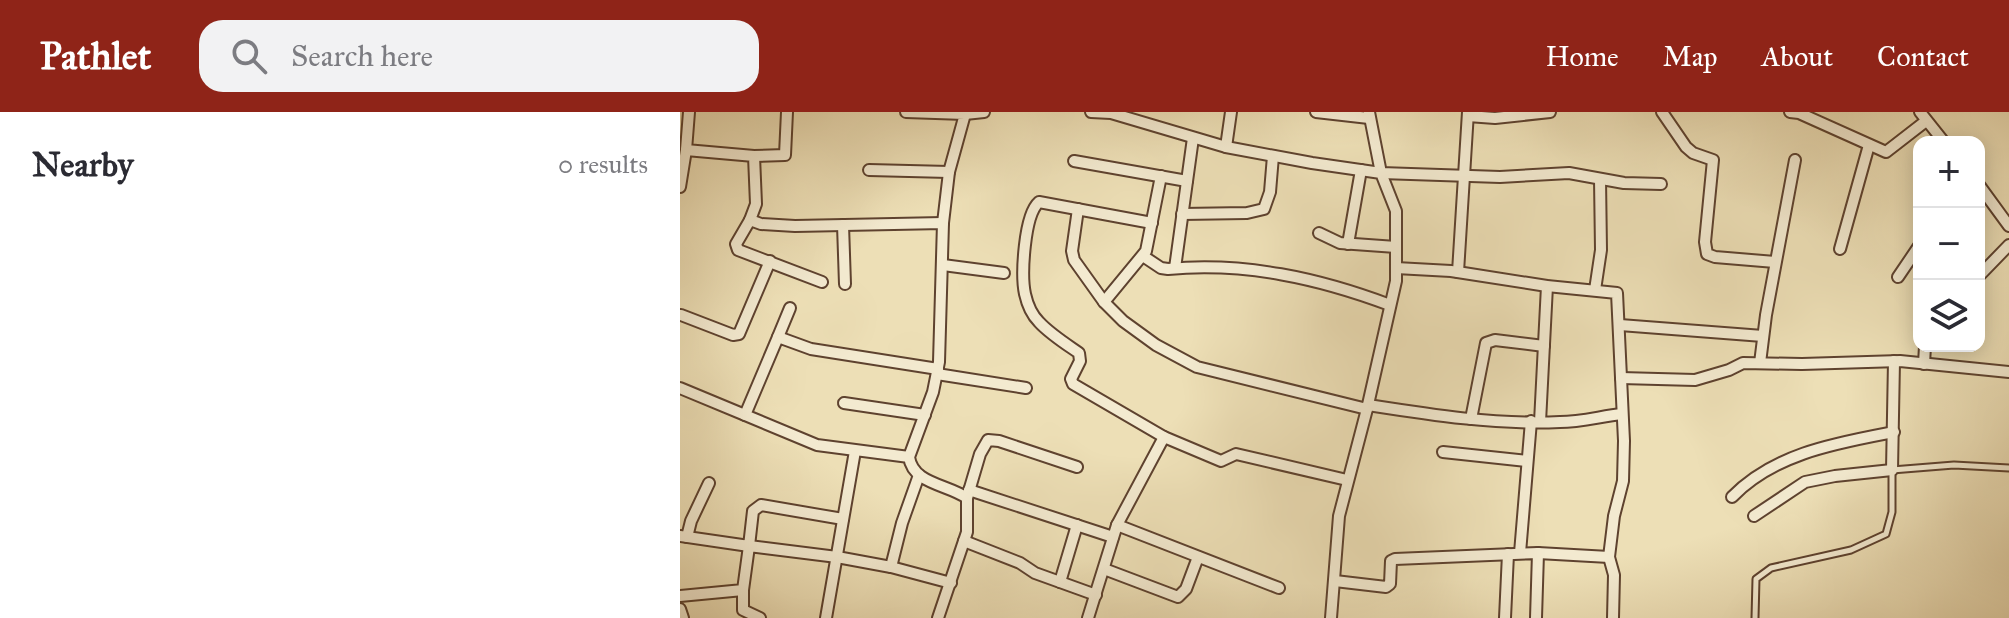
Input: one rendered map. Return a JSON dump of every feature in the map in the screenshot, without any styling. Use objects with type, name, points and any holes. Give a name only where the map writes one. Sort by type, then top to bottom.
[{"type":"street","points":[[680,187],[689,112]]},
{"type":"street","points":[[686,150],[754,156],[785,155],[787,112]]},
{"type":"street","points":[[906,112],[984,112]]},
{"type":"street","points":[[1091,112],[1111,113],[1226,147],[1381,173],[1510,177],[1569,173],[1624,183],[1661,184]]},
{"type":"street","points":[[1226,147],[1231,112]]},
{"type":"street","points":[[1316,112],[1369,115],[1381,173],[1396,211],[1396,281],[1368,407],[1339,516],[1331,618]]},
{"type":"street","points":[[1458,272],[1468,114],[1495,118],[1550,112]]},
{"type":"street","points":[[1662,112],[1686,147],[1713,160],[1705,242],[1707,254],[1775,262]]},
{"type":"street","points":[[1790,112],[1850,134],[1880,151],[1892,150],[1923,116],[1939,136]]},
{"type":"street","points":[[965,113],[949,172],[943,223],[938,371],[909,457],[911,468],[919,475],[957,491],[1113,537]]},
{"type":"street","points":[[1175,268],[1193,138]]},
{"type":"street","points":[[1840,249],[1869,145]]},
{"type":"street","points":[[754,156],[756,204],[739,238],[737,249],[822,282]]},
{"type":"street","points":[[1182,214],[1247,213],[1264,209],[1270,192],[1273,156]]},
{"type":"street","points":[[1760,363],[1795,160]]},
{"type":"street","points":[[1074,161],[1187,181]]},
{"type":"street","points":[[869,170],[949,172]]},
{"type":"street","points":[[1348,244],[1361,170]]},
{"type":"street","points":[[1104,302],[1143,256],[1150,241],[1161,176]]},
{"type":"street","points":[[1595,290],[1601,250],[1600,179]]},
{"type":"street","points":[[1985,193],[2009,226]]},
{"type":"street","points":[[1152,223],[1045,203],[1035,205],[1025,247],[1024,285],[1028,305],[1038,322],[1079,353],[1080,361],[1071,379],[1073,384],[1164,437],[1221,461],[1236,454],[1347,480]]},
{"type":"street","points":[[1078,209],[1072,251],[1074,260],[1104,302],[1123,321],[1156,345],[1197,367],[1368,407],[1471,419],[1562,422],[1622,414]]},
{"type":"street","points":[[750,220],[772,225],[943,223]]},
{"type":"street","points":[[843,225],[845,284]]},
{"type":"street","points":[[1319,233],[1348,244],[1396,247]]},
{"type":"street","points":[[1985,270],[2009,245]]},
{"type":"street","points":[[1898,277],[1913,255]]},
{"type":"street","points":[[1143,256],[1161,268],[1213,265],[1253,268],[1353,291],[1390,305]]},
{"type":"street","points":[[681,315],[733,335],[739,334],[770,261]]},
{"type":"street","points":[[943,265],[1004,273]]},
{"type":"street","points":[[1396,268],[1414,267],[1617,293],[1623,481],[1614,516],[1609,557],[1614,575],[1613,618]]},
{"type":"street","points":[[1505,618],[1527,461],[1536,422],[1547,286]]},
{"type":"street","points":[[745,415],[790,308]]},
{"type":"street","points":[[1620,325],[1763,336]]},
{"type":"street","points":[[778,337],[811,349],[1026,388]]},
{"type":"street","points":[[1471,419],[1486,343],[1495,340],[1544,346]]},
{"type":"street","points":[[1924,364],[1925,352]]},
{"type":"street","points":[[1621,378],[1695,380],[1743,363],[1894,361],[2009,372]]},
{"type":"street","points":[[1754,516],[1805,482],[1892,470],[1894,361]]},
{"type":"street","points":[[680,390],[817,445],[909,457]]},
{"type":"street","points":[[844,403],[925,415]]},
{"type":"street","points":[[1732,497],[1747,482],[1794,455],[1894,432]]},
{"type":"street","points":[[1088,618],[1117,525],[1164,437]]},
{"type":"street","points":[[938,618],[967,532],[968,494],[983,445],[988,440],[999,441],[1077,467]]},
{"type":"street","points":[[826,618],[855,451]]},
{"type":"street","points":[[1443,452],[1527,461]]},
{"type":"street","points":[[891,567],[919,475]]},
{"type":"street","points":[[709,483],[684,537],[837,557],[951,583]]},
{"type":"street","points":[[760,618],[743,610],[753,511],[761,505],[843,519]]},
{"type":"street","points":[[1060,582],[1077,525]]},
{"type":"street","points":[[1117,525],[1279,588]]},
{"type":"street","points":[[964,541],[1096,595]]},
{"type":"street","points":[[1335,581],[1381,588],[1390,584],[1390,564],[1395,559],[1538,553],[1609,557]]},
{"type":"street","points":[[1536,618],[1538,553]]},
{"type":"street","points":[[1104,569],[1178,597],[1186,589],[1198,557]]},
{"type":"street","points":[[680,596],[743,590]]},
{"type":"street","points":[[680,609],[683,618]]},
{"type":"lane","points":[[1755,618],[1756,579],[1771,568],[1851,550],[1886,534],[1892,512],[1892,470],[1954,465],[2009,468]]}]
